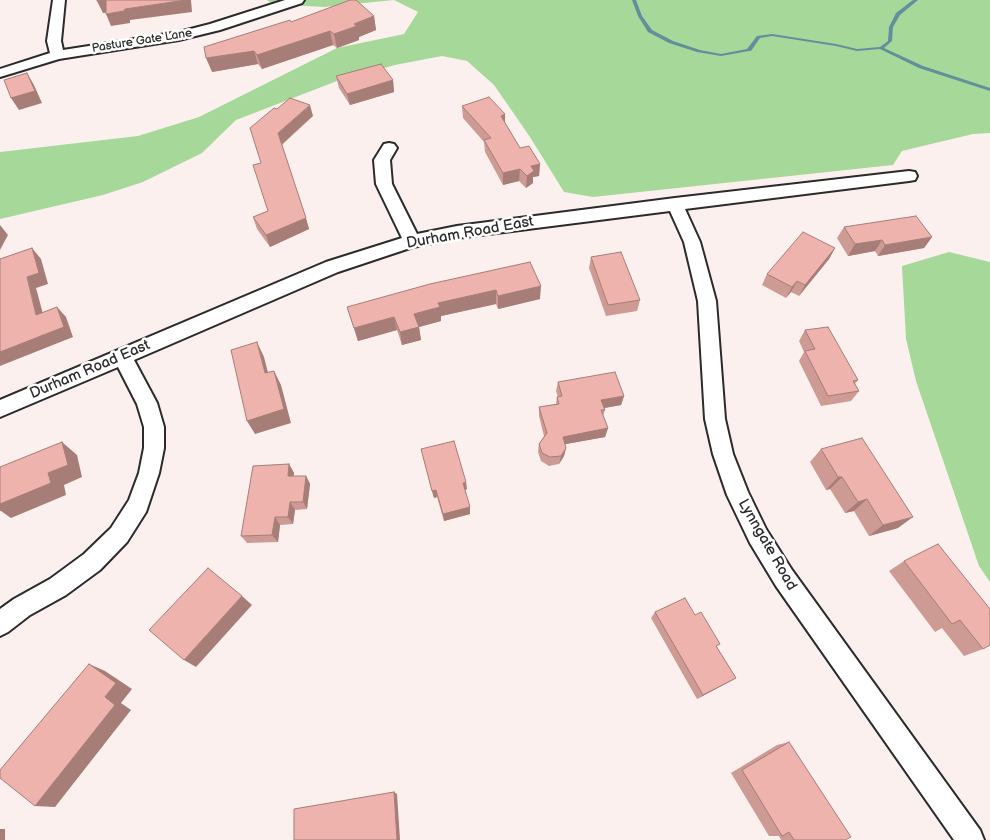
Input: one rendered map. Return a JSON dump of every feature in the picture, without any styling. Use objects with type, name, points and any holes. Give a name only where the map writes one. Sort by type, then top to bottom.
[{"type":"street","points":[[57,56],[54,41],[59,0]]},
{"type":"street","name":"Pasture Gate Lane","points":[[0,73],[57,56],[178,36],[216,27],[283,2],[298,0]]},
{"type":"street","points":[[389,148],[382,160],[384,184],[412,241]]},
{"type":"street","name":"Durham Road East","points":[[0,409],[332,267],[412,241],[457,232],[909,176]]},
{"type":"street","name":"Lynngate Road","points":[[675,204],[692,242],[701,273],[707,301],[715,419],[723,454],[738,495],[758,536],[784,578],[970,840]]},
{"type":"street","points":[[0,624],[22,607],[58,588],[92,562],[119,535],[138,505],[149,473],[154,448],[154,427],[147,403],[122,356]]},
{"type":"green space","points":[[267,0],[394,0],[324,7],[272,4]]},
{"type":"green space","points":[[394,0],[990,0],[990,133],[973,134],[902,151],[893,165],[593,197],[564,192],[530,137],[494,85],[467,61],[442,56],[395,65],[337,81],[236,120],[202,153],[143,182],[103,195],[0,219],[0,152],[138,136],[199,117],[337,48],[404,34],[418,12]]},
{"type":"green space","points":[[949,252],[990,262],[990,582],[979,566],[916,381],[906,339],[902,266]]},
{"type":"building","points":[[106,0],[186,0],[125,9],[124,11],[106,14]]},
{"type":"building","points":[[350,0],[356,0],[374,16],[354,24],[357,26],[334,34],[330,31],[257,55],[254,51],[206,58],[204,47],[290,20],[291,22]]},
{"type":"building","points":[[381,64],[393,80],[347,94],[336,76]]},
{"type":"building","points":[[27,73],[35,91],[11,98],[4,80]]},
{"type":"building","points":[[489,97],[505,114],[501,116],[520,148],[529,146],[540,164],[531,166],[534,171],[527,176],[520,169],[503,173],[484,140],[491,138],[462,106]]},
{"type":"building","points":[[290,98],[310,105],[278,133],[306,218],[266,235],[253,217],[268,211],[253,165],[261,163],[250,128],[274,108],[277,109]]},
{"type":"building","points":[[916,216],[932,237],[885,245],[882,240],[855,244],[844,227]]},
{"type":"building","points":[[803,232],[835,248],[805,285],[797,281],[792,287],[767,274]]},
{"type":"building","points":[[32,248],[39,273],[27,277],[36,315],[57,307],[64,327],[0,352],[0,259]]},
{"type":"building","points":[[621,252],[640,300],[608,305],[591,257]]},
{"type":"building","points":[[530,262],[541,286],[498,296],[496,290],[438,303],[440,307],[414,314],[419,327],[400,332],[394,317],[354,328],[347,307],[430,284]]},
{"type":"building","points":[[828,327],[858,380],[853,381],[859,391],[828,396],[805,351],[815,349],[805,330]]},
{"type":"building","points":[[257,342],[265,373],[274,371],[284,409],[247,421],[231,350]]},
{"type":"building","points":[[615,372],[624,396],[601,400],[605,410],[601,410],[608,428],[563,437],[566,448],[561,456],[550,457],[542,453],[539,444],[547,433],[539,407],[559,404],[557,397],[562,396],[558,382]]},
{"type":"building","points":[[862,438],[913,517],[883,525],[867,499],[858,502],[842,477],[838,477],[821,449]]},
{"type":"building","points":[[454,441],[466,482],[463,483],[470,507],[443,514],[436,490],[432,491],[421,449]]},
{"type":"building","points":[[62,442],[68,465],[48,473],[51,483],[0,504],[0,467]]},
{"type":"building","points":[[289,464],[288,476],[306,476],[303,502],[290,502],[288,517],[275,517],[272,535],[241,536],[253,466]]},
{"type":"building","points":[[938,544],[990,609],[990,645],[983,649],[960,620],[952,624],[904,561]]},
{"type":"building","points":[[208,568],[242,596],[184,660],[149,630]]},
{"type":"building","points":[[685,598],[695,615],[701,612],[720,644],[716,646],[736,678],[703,695],[655,612]]},
{"type":"building","points":[[89,664],[116,683],[105,697],[115,705],[35,806],[0,778],[0,770]]},
{"type":"building","points":[[789,742],[851,837],[845,840],[794,840],[789,832],[782,836],[742,770]]},
{"type":"building","points":[[394,792],[397,840],[294,840],[294,809]]},
{"type":"waterway","points":[[634,0],[640,16],[650,31],[671,42],[699,51],[721,55],[749,50],[759,37],[772,35],[857,50],[881,48]]},
{"type":"waterway","points":[[881,48],[890,41],[891,27],[898,14],[916,0]]},
{"type":"waterway","points":[[881,48],[921,67],[990,90]]}]
